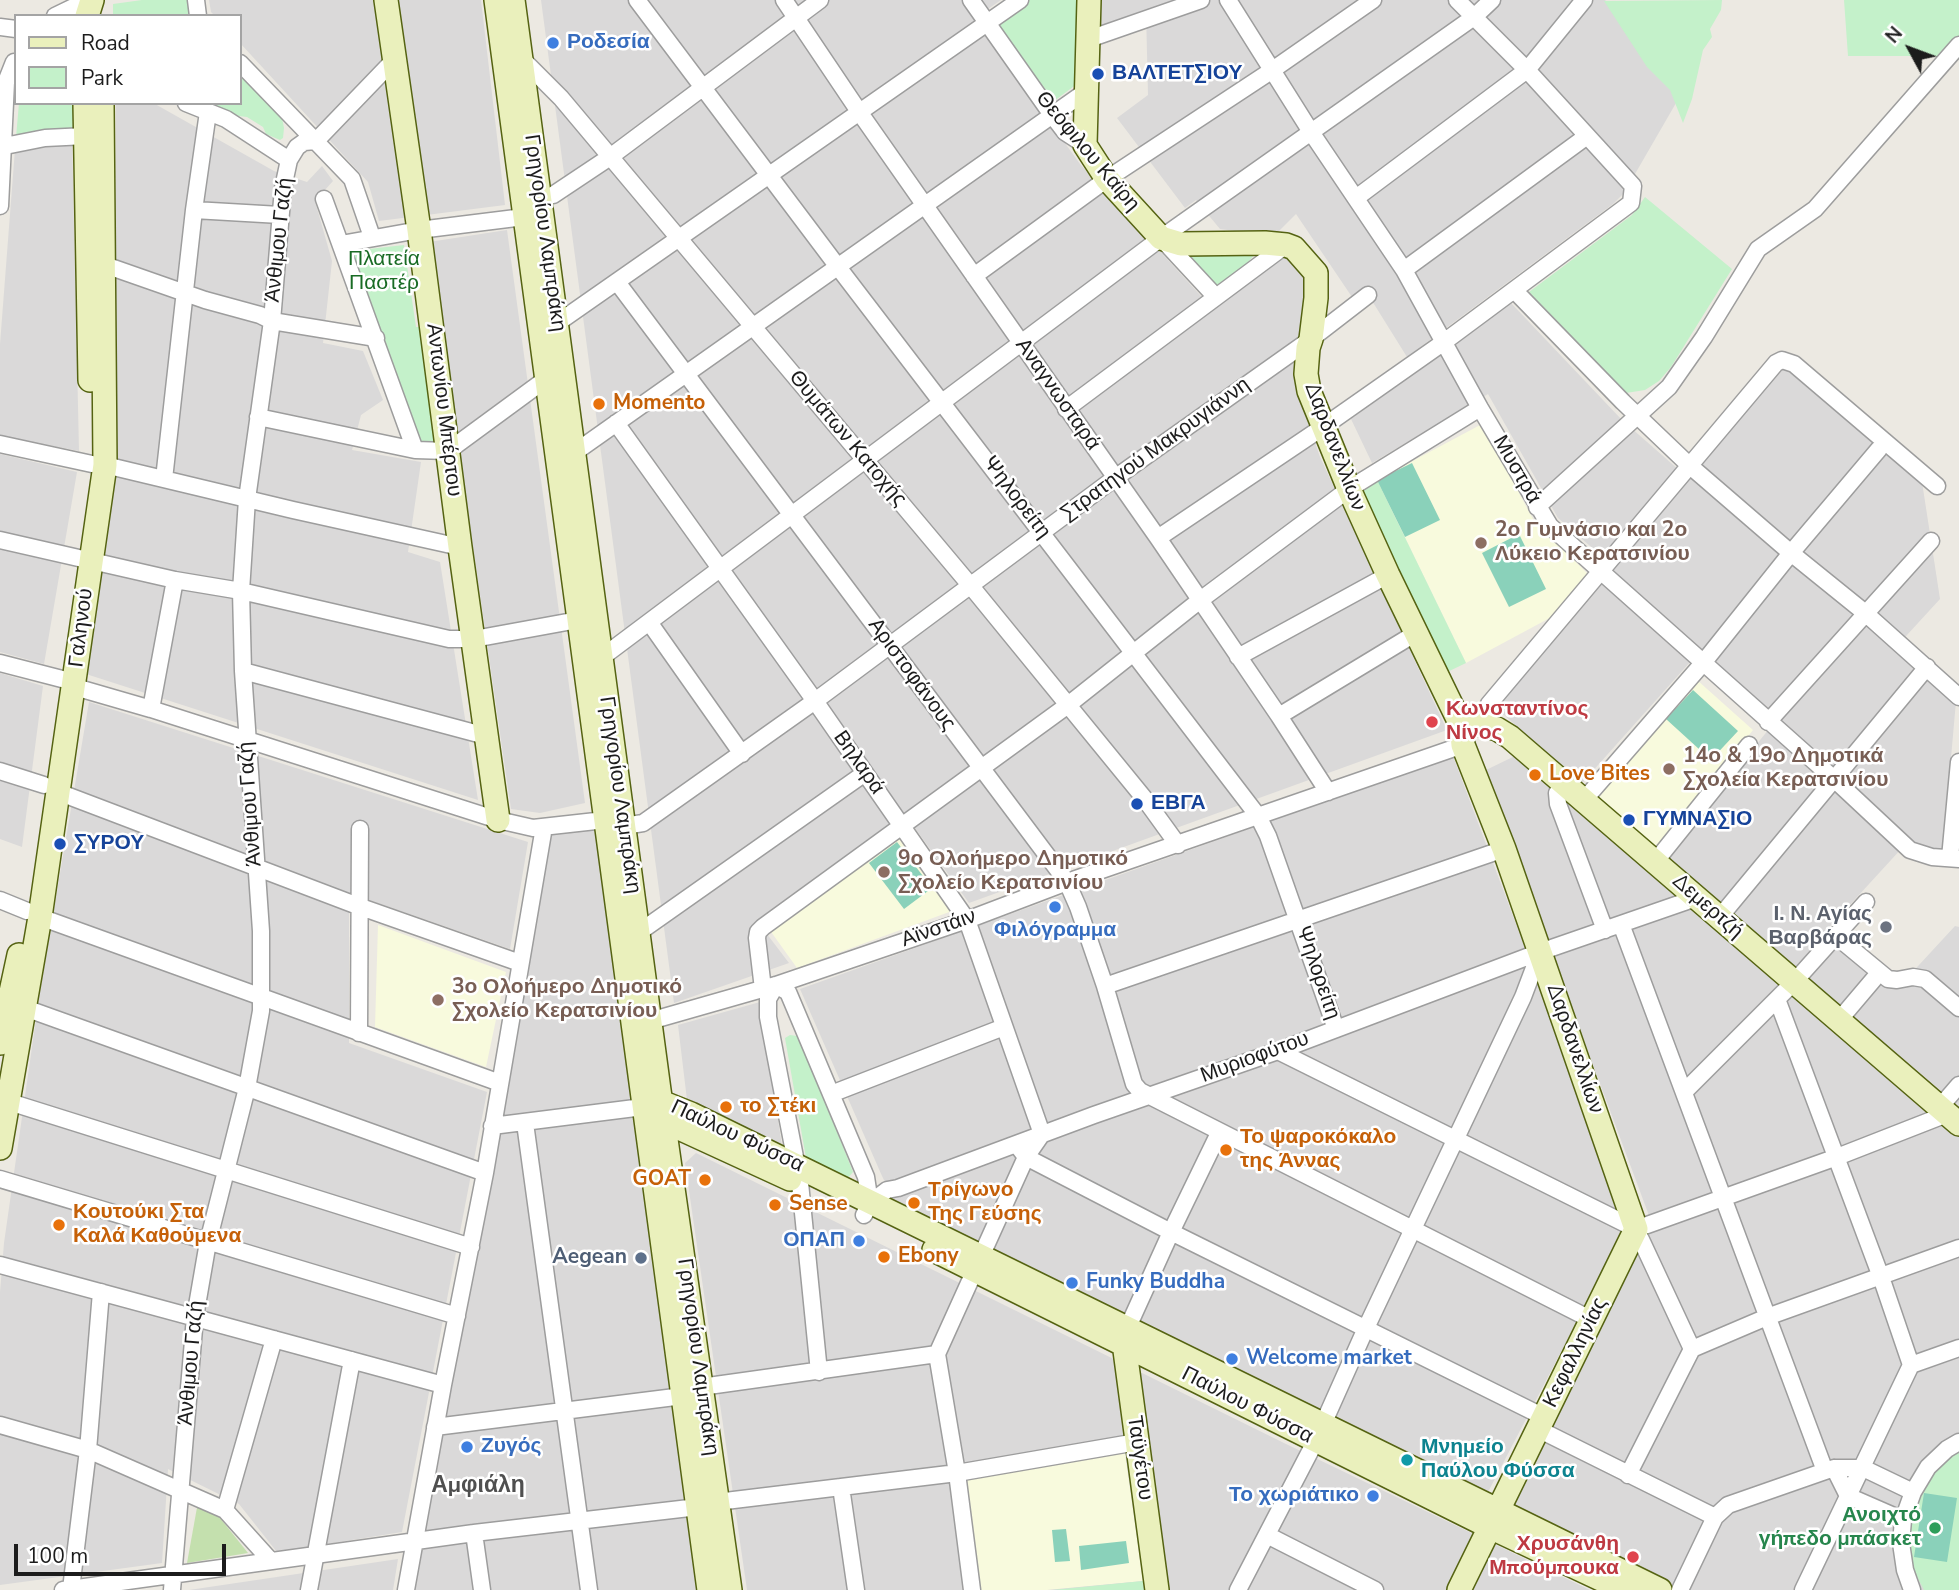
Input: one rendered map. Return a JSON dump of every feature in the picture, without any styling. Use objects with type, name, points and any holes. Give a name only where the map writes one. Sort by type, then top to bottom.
[{"type":"street","points":[[60,14],[91,0]]},
{"type":"street","points":[[74,14],[91,0]]},
{"type":"street","name":"Αντωνίου Μπέρτου","points":[[386,0],[498,820]]},
{"type":"street","name":"Γρηγορίου Λαμπράκη","points":[[495,0],[578,620],[614,823],[656,1110],[708,1505],[730,1590]]},
{"type":"street","name":"Γρηγορίου Λαμπράκη","points":[[513,0],[601,658],[614,823],[638,933],[650,1021],[656,1110],[669,1161],[692,1392]]},
{"type":"street","name":"Ψηλορείτη","points":[[637,0],[1258,816],[1268,836],[1336,1029]]},
{"type":"street","name":"Αναγνωσταρά","points":[[784,0],[1157,538],[1328,792]]},
{"type":"street","points":[[539,198],[553,195],[610,157],[820,0]]},
{"type":"street","name":"Θεόφιλου Καϊρη","points":[[971,0],[1065,132],[1085,145],[1107,179],[1215,296]]},
{"type":"street","points":[[556,324],[1020,0]]},
{"type":"street","points":[[1085,145],[1089,0]]},
{"type":"street","points":[[1089,39],[1201,0]]},
{"type":"street","name":"Μυστρά","points":[[1228,0],[1271,71],[1404,270],[1480,408],[1550,526],[1835,779],[1910,850],[1931,857],[1955,859]]},
{"type":"street","points":[[974,276],[1107,179],[1373,0]]},
{"type":"street","points":[[1157,538],[1323,427],[1444,341],[1625,209],[1633,198],[1633,186],[1527,70],[1457,0]]},
{"type":"street","points":[[601,658],[1161,238],[1474,17],[1492,0]]},
{"type":"street","points":[[1356,198],[1527,70],[1584,0]]},
{"type":"street","name":"Θυμάτων Κατοχής","points":[[502,46],[522,59],[561,98],[680,238],[970,585],[1178,845]]},
{"type":"street","points":[[1537,507],[1669,387],[1704,337],[1758,249],[1815,209],[1959,46]]},
{"type":"street","name":"Άνθιμου Γαζή","points":[[173,1582],[195,1317],[208,1242],[247,1088],[262,996],[261,931],[243,671],[241,591],[247,499],[272,321],[283,188],[289,160],[297,147],[304,142],[316,141],[393,61]]},
{"type":"street","points":[[0,206],[6,82],[10,62]]},
{"type":"street","points":[[242,65],[352,179],[373,237]]},
{"type":"street","points":[[574,453],[1085,92]]},
{"type":"street","name":"Γαληνού","points":[[85,105],[99,464]]},
{"type":"street","name":"Γαληνού","points":[[0,1043],[34,914],[68,683],[69,616],[85,559],[99,464],[105,265],[103,105]]},
{"type":"street","points":[[191,105],[226,119],[289,160]]},
{"type":"street","points":[[164,478],[208,112]]},
{"type":"street","points":[[2,146],[45,138],[86,136]]},
{"type":"street","points":[[1404,270],[1587,136]]},
{"type":"street","points":[[324,199],[415,450]]},
{"type":"street","points":[[194,211],[281,215]]},
{"type":"street","points":[[341,244],[419,230],[524,217]]},
{"type":"street","points":[[1161,238],[1181,244],[1286,245]]},
{"type":"street","points":[[1066,409],[1286,245]]},
{"type":"street","name":"Δαρδανελλίων","points":[[1286,245],[1294,248],[1315,273],[1317,284],[1306,374],[1309,391],[1388,575],[1468,732],[1504,849],[1636,1229],[1692,1349]]},
{"type":"street","points":[[105,265],[185,293],[260,314],[272,321],[376,338]]},
{"type":"street","name":"Αριστοφάνους","points":[[617,282],[980,770],[1067,882],[1105,986],[1134,1084],[1147,1096]]},
{"type":"street","points":[[1514,290],[1689,465],[1864,612],[1959,697]]},
{"type":"street","name":"Στρατηγού Μακρυγιάννη","points":[[0,663],[498,820],[533,828],[643,823],[815,701],[1115,478],[1311,339],[1368,295]]},
{"type":"street","points":[[1468,732],[1689,465],[1771,368],[1782,360],[1794,364],[1937,486]]},
{"type":"street","points":[[258,417],[415,450],[448,451],[546,379]]},
{"type":"street","points":[[819,1372],[805,1175],[768,1017],[769,987],[757,948],[758,932],[1068,705],[1199,601],[1349,489],[1480,408]]},
{"type":"street","name":"Βηλαρά","points":[[616,423],[815,701],[967,920],[1042,1134]]},
{"type":"street","points":[[0,444],[164,478],[460,547]]},
{"type":"street","points":[[1584,800],[1703,663],[1879,449]]},
{"type":"street","points":[[0,540],[449,639],[474,639],[578,620]]},
{"type":"street","points":[[1768,722],[1864,612],[1931,541]]},
{"type":"street","points":[[1238,657],[1388,575]]},
{"type":"street","points":[[151,709],[176,580]]},
{"type":"street","points":[[649,622],[742,754]]},
{"type":"street","points":[[1279,716],[1416,633]]},
{"type":"street","points":[[1719,918],[1927,667]]},
{"type":"street","points":[[243,671],[486,736]]},
{"type":"street","name":"Δεμερτζή","points":[[1468,732],[1497,729],[1510,737],[1949,1115]]},
{"type":"street","name":"Αϊνστάιν","points":[[650,1021],[769,987],[967,920],[1067,882],[1328,792],[1468,732]]},
{"type":"street","points":[[1655,862],[1749,745]]},
{"type":"street","points":[[1955,859],[1959,762]]},
{"type":"street","points":[[0,771],[358,906],[520,963]]},
{"type":"street","points":[[638,933],[865,773]]},
{"type":"street","points":[[1564,782],[1557,793],[1558,804],[1605,930]]},
{"type":"street","points":[[406,1590],[485,1173],[544,827]]},
{"type":"street","points":[[359,1033],[360,829]]},
{"type":"street","points":[[1105,986],[1504,849]]},
{"type":"street","name":"Μυριοφύτου","points":[[867,1209],[887,1190],[1021,1150],[1042,1134],[1278,1051],[1540,952],[1696,898]]},
{"type":"street","points":[[0,900],[150,958],[500,1083]]},
{"type":"street","points":[[1685,1091],[1795,981],[1866,902]]},
{"type":"street","points":[[1622,924],[1767,1317],[1829,1469],[1848,1496],[1903,1520]]},
{"type":"street","points":[[1836,936],[1888,979],[1925,979],[1959,1008]]},
{"type":"street","points":[[1238,1590],[1319,1433],[1366,1328],[1458,1139],[1523,997],[1540,952]]},
{"type":"street","points":[[1840,1019],[1879,973]]},
{"type":"street","points":[[769,987],[788,992],[866,1177],[867,1209]]},
{"type":"street","points":[[1777,999],[1911,1365],[1803,1590]]},
{"type":"street","points":[[12,1000],[485,1173]]},
{"type":"street","name":"Γαληνού","points":[[0,1148],[12,1000]]},
{"type":"street","points":[[831,1094],[1004,1027]]},
{"type":"street","points":[[1278,1051],[1636,1229],[1949,1115],[1959,1085]]},
{"type":"street","points":[[1147,1096],[1592,1320]]},
{"type":"street","points":[[4,1100],[471,1247]]},
{"type":"street","points":[[492,1126],[656,1110]]},
{"type":"street","name":"Παύλου Φύσσα","points":[[656,1110],[703,1138],[805,1175]]},
{"type":"street","name":"Παύλου Φύσσα","points":[[656,1110],[691,1114],[867,1209],[1494,1519],[1624,1590]]},
{"type":"street","points":[[525,1123],[589,1590]]},
{"type":"street","points":[[1126,1335],[1171,1232],[1219,1133]]},
{"type":"street","points":[[669,1161],[703,1138]]},
{"type":"street","points":[[972,1590],[957,1473],[937,1354],[978,1263],[1021,1150],[1171,1232],[1366,1328],[1541,1423],[1628,1475],[1715,1517]]},
{"type":"street","points":[[0,1180],[457,1317]]},
{"type":"street","name":"Κεφαλληνίας","points":[[1460,1590],[1636,1229]]},
{"type":"street","points":[[1628,1475],[1692,1349],[1767,1317],[1959,1248]]},
{"type":"street","points":[[0,1265],[443,1385]]},
{"type":"street","points":[[101,1292],[88,1450],[67,1590],[173,1582],[271,1561],[957,1473],[1137,1441]]},
{"type":"street","name":"Ταϋγέτου","points":[[1126,1335],[1157,1590]]},
{"type":"street","points":[[225,1510],[274,1339]]},
{"type":"street","points":[[1911,1365],[1959,1348]]},
{"type":"street","points":[[435,1427],[692,1392],[937,1354]]},
{"type":"street","points":[[309,1590],[352,1360]]},
{"type":"street","points":[[0,1425],[88,1450],[225,1510],[271,1561]]},
{"type":"street","points":[[1912,1590],[1905,1570],[1901,1543],[1903,1520],[1913,1492],[1928,1467],[1959,1442]]},
{"type":"street","points":[[1680,1590],[1715,1517],[1728,1504],[1829,1469],[1863,1468],[1913,1492]]},
{"type":"street","points":[[841,1487],[856,1590]]},
{"type":"street","name":"Γρηγορίου Λαμπράκη","points":[[708,1505],[709,1590]]},
{"type":"street","name":"Παύλου Φύσσα","points":[[1494,1519],[1660,1590]]},
{"type":"street","points":[[474,1533],[482,1590]]},
{"type":"street","points":[[1267,1535],[1375,1590]]},
{"type":"shaded area","points":[[209,0],[481,0],[505,205],[379,221],[368,182],[242,45],[242,14],[211,12]]},
{"type":"shaded area","points":[[541,0],[1001,0],[975,18],[1080,164],[1211,307],[1284,254],[1307,280],[1297,391],[1320,457],[1447,730],[969,903],[904,813],[757,921],[789,963],[674,1003]]},
{"type":"shaded area","points":[[1101,0],[1605,0],[1687,84],[1624,193],[1613,204],[1407,357],[1364,288],[1352,297],[1296,214],[1276,234],[1220,229],[1196,200],[1185,208],[1117,118],[1148,95],[1146,11],[1100,26]]},
{"type":"shaded area","points":[[116,105],[157,105],[274,171],[307,182],[322,166],[333,181],[315,201],[332,261],[323,343],[363,351],[383,400],[361,415],[352,450],[421,462],[408,552],[440,562],[478,800],[86,674],[95,626],[115,451]]},
{"type":"shaded area","points":[[72,136],[79,451],[0,436],[0,344],[15,149]]},
{"type":"shaded area","points":[[507,230],[585,803],[540,813],[511,809],[429,242]]},
{"type":"shaded area","points":[[1511,303],[1622,420],[1679,470],[1605,559],[1558,518],[1488,394],[1372,463],[1351,419]]},
{"type":"shaded area","points":[[1787,359],[1922,482],[1940,599],[1896,647],[1956,701],[1943,849],[1902,848],[1825,932],[1875,978],[1907,978],[1955,926],[1959,927],[1959,1106],[1666,857],[1777,719],[1699,652],[1582,783],[1496,708]]},
{"type":"shaded area","name":"2ο Γυμνάσιο και 2ο Λύκειο Κερατσινίου","points":[[1482,424],[1534,521],[1591,577],[1559,613],[1466,663],[1377,480]]},
{"type":"shaded area","points":[[0,454],[77,472],[44,664],[0,652]]},
{"type":"shaded area","points":[[0,673],[43,686],[22,847],[0,839]]},
{"type":"shaded area","name":"14ο & 19ο Δημοτικά Σχολεία Κερατσινίου","points":[[1697,680],[1753,730],[1658,850],[1594,793]]},
{"type":"shaded area","points":[[89,702],[528,842],[510,949],[349,893],[349,1043],[487,1092],[402,1532],[277,1552],[239,1504],[168,1469],[162,1563],[0,1585],[0,1292],[4,1243],[39,998]]},
{"type":"shaded area","points":[[1521,753],[1959,1130],[1959,1590],[1684,1590],[1511,1506],[1651,1221],[1484,771]]},
{"type":"shaded area","points":[[1453,756],[1628,1223],[1487,1494],[898,1209],[800,989]]},
{"type":"shaded area","points":[[595,826],[698,1590],[415,1590],[552,832]]},
{"type":"shaded area","name":"9ο Ολοήμερο Δημοτικό Σχολείο Κερατσινίου","points":[[895,832],[952,911],[797,968],[769,929]]},
{"type":"shaded area","name":"3ο Ολοήμερο Δημοτικό Σχολείο Κερατσινίου","points":[[378,925],[506,972],[486,1067],[375,1027]]},
{"type":"shaded area","points":[[760,1002],[782,1146],[687,1100],[678,1025]]},
{"type":"shaded area","points":[[696,1153],[1284,1443],[1590,1590],[747,1590],[685,1163]]},
{"type":"shaded area","points":[[1125,1453],[1143,1581],[1047,1590],[979,1590],[962,1479]]},
{"type":"shaded area","points":[[398,1559],[393,1590],[189,1590]]},
{"type":"green space","points":[[142,0],[191,0],[193,13],[113,14],[113,4]]},
{"type":"green space","points":[[1026,0],[1077,0],[1077,84],[1054,101],[995,21]]},
{"type":"green space","points":[[1722,0],[1721,10],[1710,29],[1712,37],[1703,50],[1692,99],[1683,123],[1670,90],[1647,67],[1604,1]]},
{"type":"green space","points":[[1844,0],[1959,0],[1959,38],[1950,56],[1848,56]]},
{"type":"green space","points":[[242,78],[282,118],[283,138],[280,140],[266,134],[263,127],[247,117],[223,114],[214,105],[242,105]]},
{"type":"green space","points":[[19,105],[74,105],[72,136],[15,149]]},
{"type":"green space","points":[[1645,197],[1732,269],[1671,367],[1659,381],[1645,390],[1626,393],[1529,292],[1632,215]]},
{"type":"green space","name":"Πλατεία Παστέρ","points":[[404,245],[416,327],[422,327],[437,443],[417,445],[351,251]]},
{"type":"green space","points":[[1189,253],[1255,254],[1238,274],[1216,290],[1189,260]]},
{"type":"green space","points":[[1412,463],[1440,520],[1405,537],[1377,480]]},
{"type":"green space","points":[[1377,480],[1466,663],[1441,675],[1356,495]]},
{"type":"green space","points":[[1519,534],[1546,589],[1509,607],[1482,553]]},
{"type":"green space","points":[[1693,690],[1738,731],[1711,760],[1666,719]]},
{"type":"green space","points":[[897,842],[932,888],[904,909],[869,863]]},
{"type":"green space","points":[[790,1035],[797,1036],[801,1041],[853,1172],[847,1179],[806,1158],[785,1038]]},
{"type":"green space","points":[[1959,1449],[1959,1590],[1924,1590],[1913,1569],[1909,1536],[1915,1503],[1931,1474]]},
{"type":"green space","name":"Ανοιχτό γήπεδο μπάσκετ","points":[[1924,1493],[1957,1498],[1947,1562],[1914,1557]]},
{"type":"green space","points":[[198,1502],[216,1513],[248,1553],[187,1563]]},
{"type":"green space","points":[[1066,1529],[1070,1561],[1055,1562],[1052,1530]]},
{"type":"green space","points":[[1126,1541],[1129,1563],[1081,1570],[1079,1546]]},
{"type":"green space","points":[[1143,1581],[1144,1590],[1053,1590]]},
{"type":"place","name":"Ροδεσία","points":[[553,43]]},
{"type":"place","name":"ΒΑΛΤΕΤΣΙΟΥ","points":[[1098,74]]},
{"type":"place","name":"Momento","points":[[599,404]]},
{"type":"place","name":"2ο Γυμνάσιο και 2ο Λύκειο Κερατσινίου","points":[[1481,543]]},
{"type":"place","name":"Κωνσταντίνος Νίνος","points":[[1432,722]]},
{"type":"place","name":"14ο & 19ο Δημοτικά Σχολεία Κερατσινίου","points":[[1669,769]]},
{"type":"place","name":"Love Bites","points":[[1535,775]]},
{"type":"place","name":"ΕΒΓΑ","points":[[1137,804]]},
{"type":"place","name":"ΓΥΜΝΑΣΙΟ","points":[[1629,820]]},
{"type":"place","name":"ΣΥΡΟΥ","points":[[60,844]]},
{"type":"place","name":"9ο Ολοήμερο Δημοτικό Σχολείο Κερατσινίου","points":[[884,872]]},
{"type":"place","name":"Φιλόγραμμα","points":[[1055,907]]},
{"type":"place","name":"Ι. Ν. Αγίας Βαρβάρας","points":[[1886,927]]},
{"type":"place","name":"3ο Ολοήμερο Δημοτικό Σχολείο Κερατσινίου","points":[[438,1000]]},
{"type":"place","name":"το Στέκι","points":[[726,1107]]},
{"type":"place","name":"Το ψαροκόκαλο της Άννας","points":[[1226,1150]]},
{"type":"place","name":"GOAT","points":[[705,1180]]},
{"type":"place","name":"Τρίγωνο Της Γεύσης","points":[[914,1203]]},
{"type":"place","name":"Sense","points":[[775,1205]]},
{"type":"place","name":"Κουτούκι Στα Καλά Καθούμενα","points":[[59,1225]]},
{"type":"place","name":"ΟΠΑΠ","points":[[859,1241]]},
{"type":"place","name":"Ebony","points":[[884,1257]]},
{"type":"place","name":"Aegean","points":[[641,1258]]},
{"type":"place","name":"Funky Buddha","points":[[1072,1283]]},
{"type":"place","name":"Welcome market","points":[[1232,1359]]},
{"type":"place","name":"Ζυγός","points":[[467,1447]]},
{"type":"place","name":"Μνημείο Παύλου Φύσσα","points":[[1407,1460]]},
{"type":"place","name":"Το χωριάτικο","points":[[1373,1496]]},
{"type":"place","name":"Ανοιχτό γήπεδο μπάσκετ","points":[[1935,1528]]},
{"type":"place","name":"Χρυσάνθη Μπούμπουκα","points":[[1633,1557]]},
{"type":"district","name":"Αμφιάλη","points":[[478,1486]]}]
